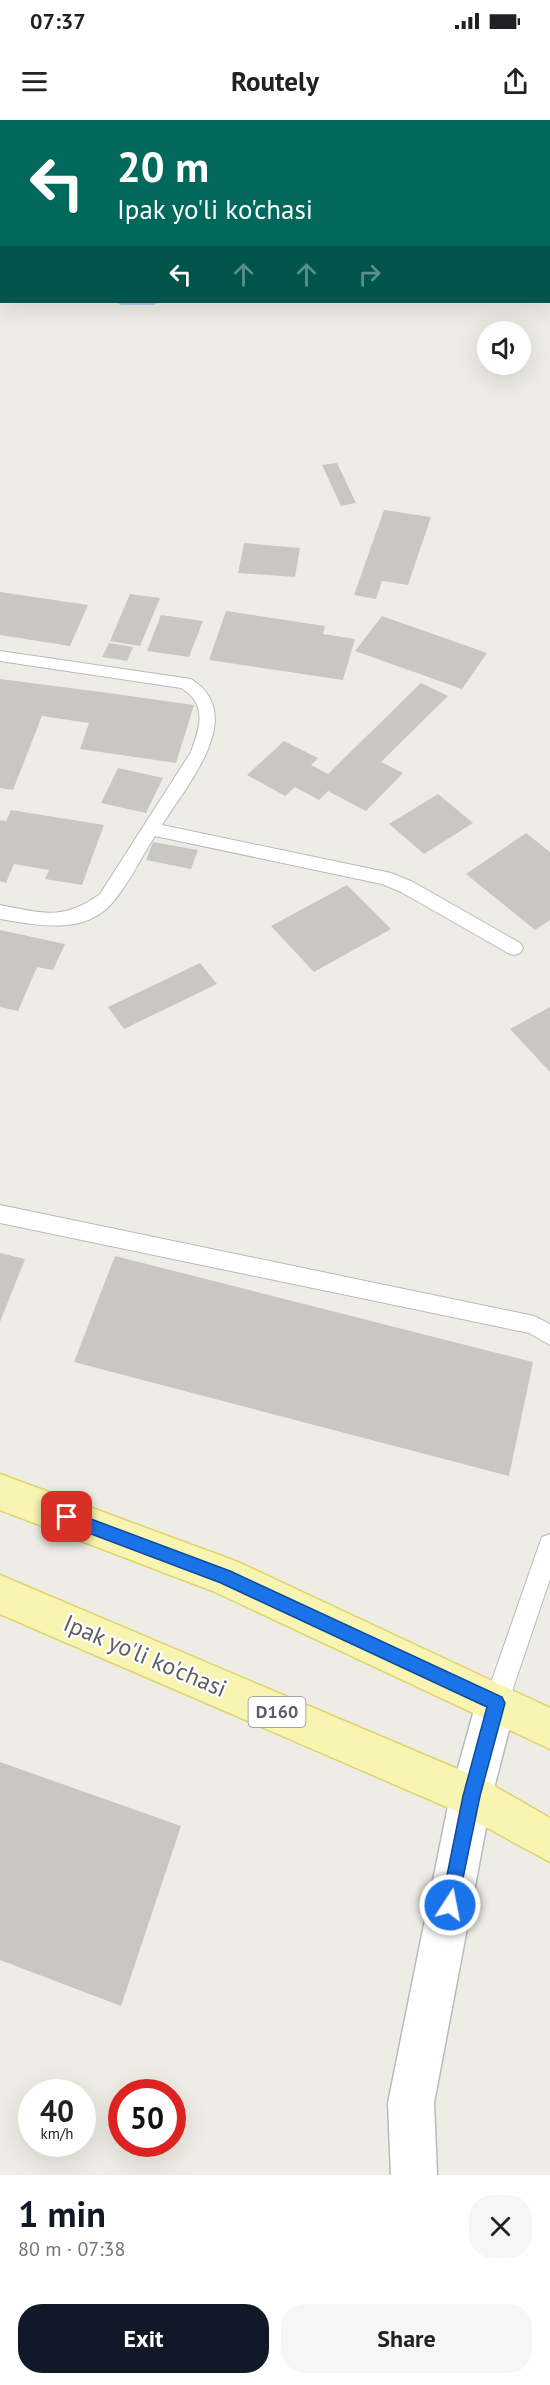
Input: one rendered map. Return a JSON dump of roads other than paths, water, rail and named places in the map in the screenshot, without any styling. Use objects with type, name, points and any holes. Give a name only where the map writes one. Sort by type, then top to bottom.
[{"type":"main road","points":[[0,1492],[224,1576],[550,1729]]},
{"type":"main road","name":"Ipak yo'li ko'chasi","points":[[0,1594],[471,1796],[550,1841]]},
{"type":"main road","points":[[414,2175],[411,2103],[471,1796],[496,1703]]},
{"type":"lane","points":[[0,656],[185,683],[197,689],[204,698],[207,713],[207,731],[199,753],[106,899],[92,911],[63,921],[0,912]]},
{"type":"lane","points":[[150,829],[385,878],[407,887],[514,948]]},
{"type":"lane","points":[[0,1214],[534,1325],[550,1336]]},
{"type":"lane","points":[[496,1703],[550,1545]]}]
